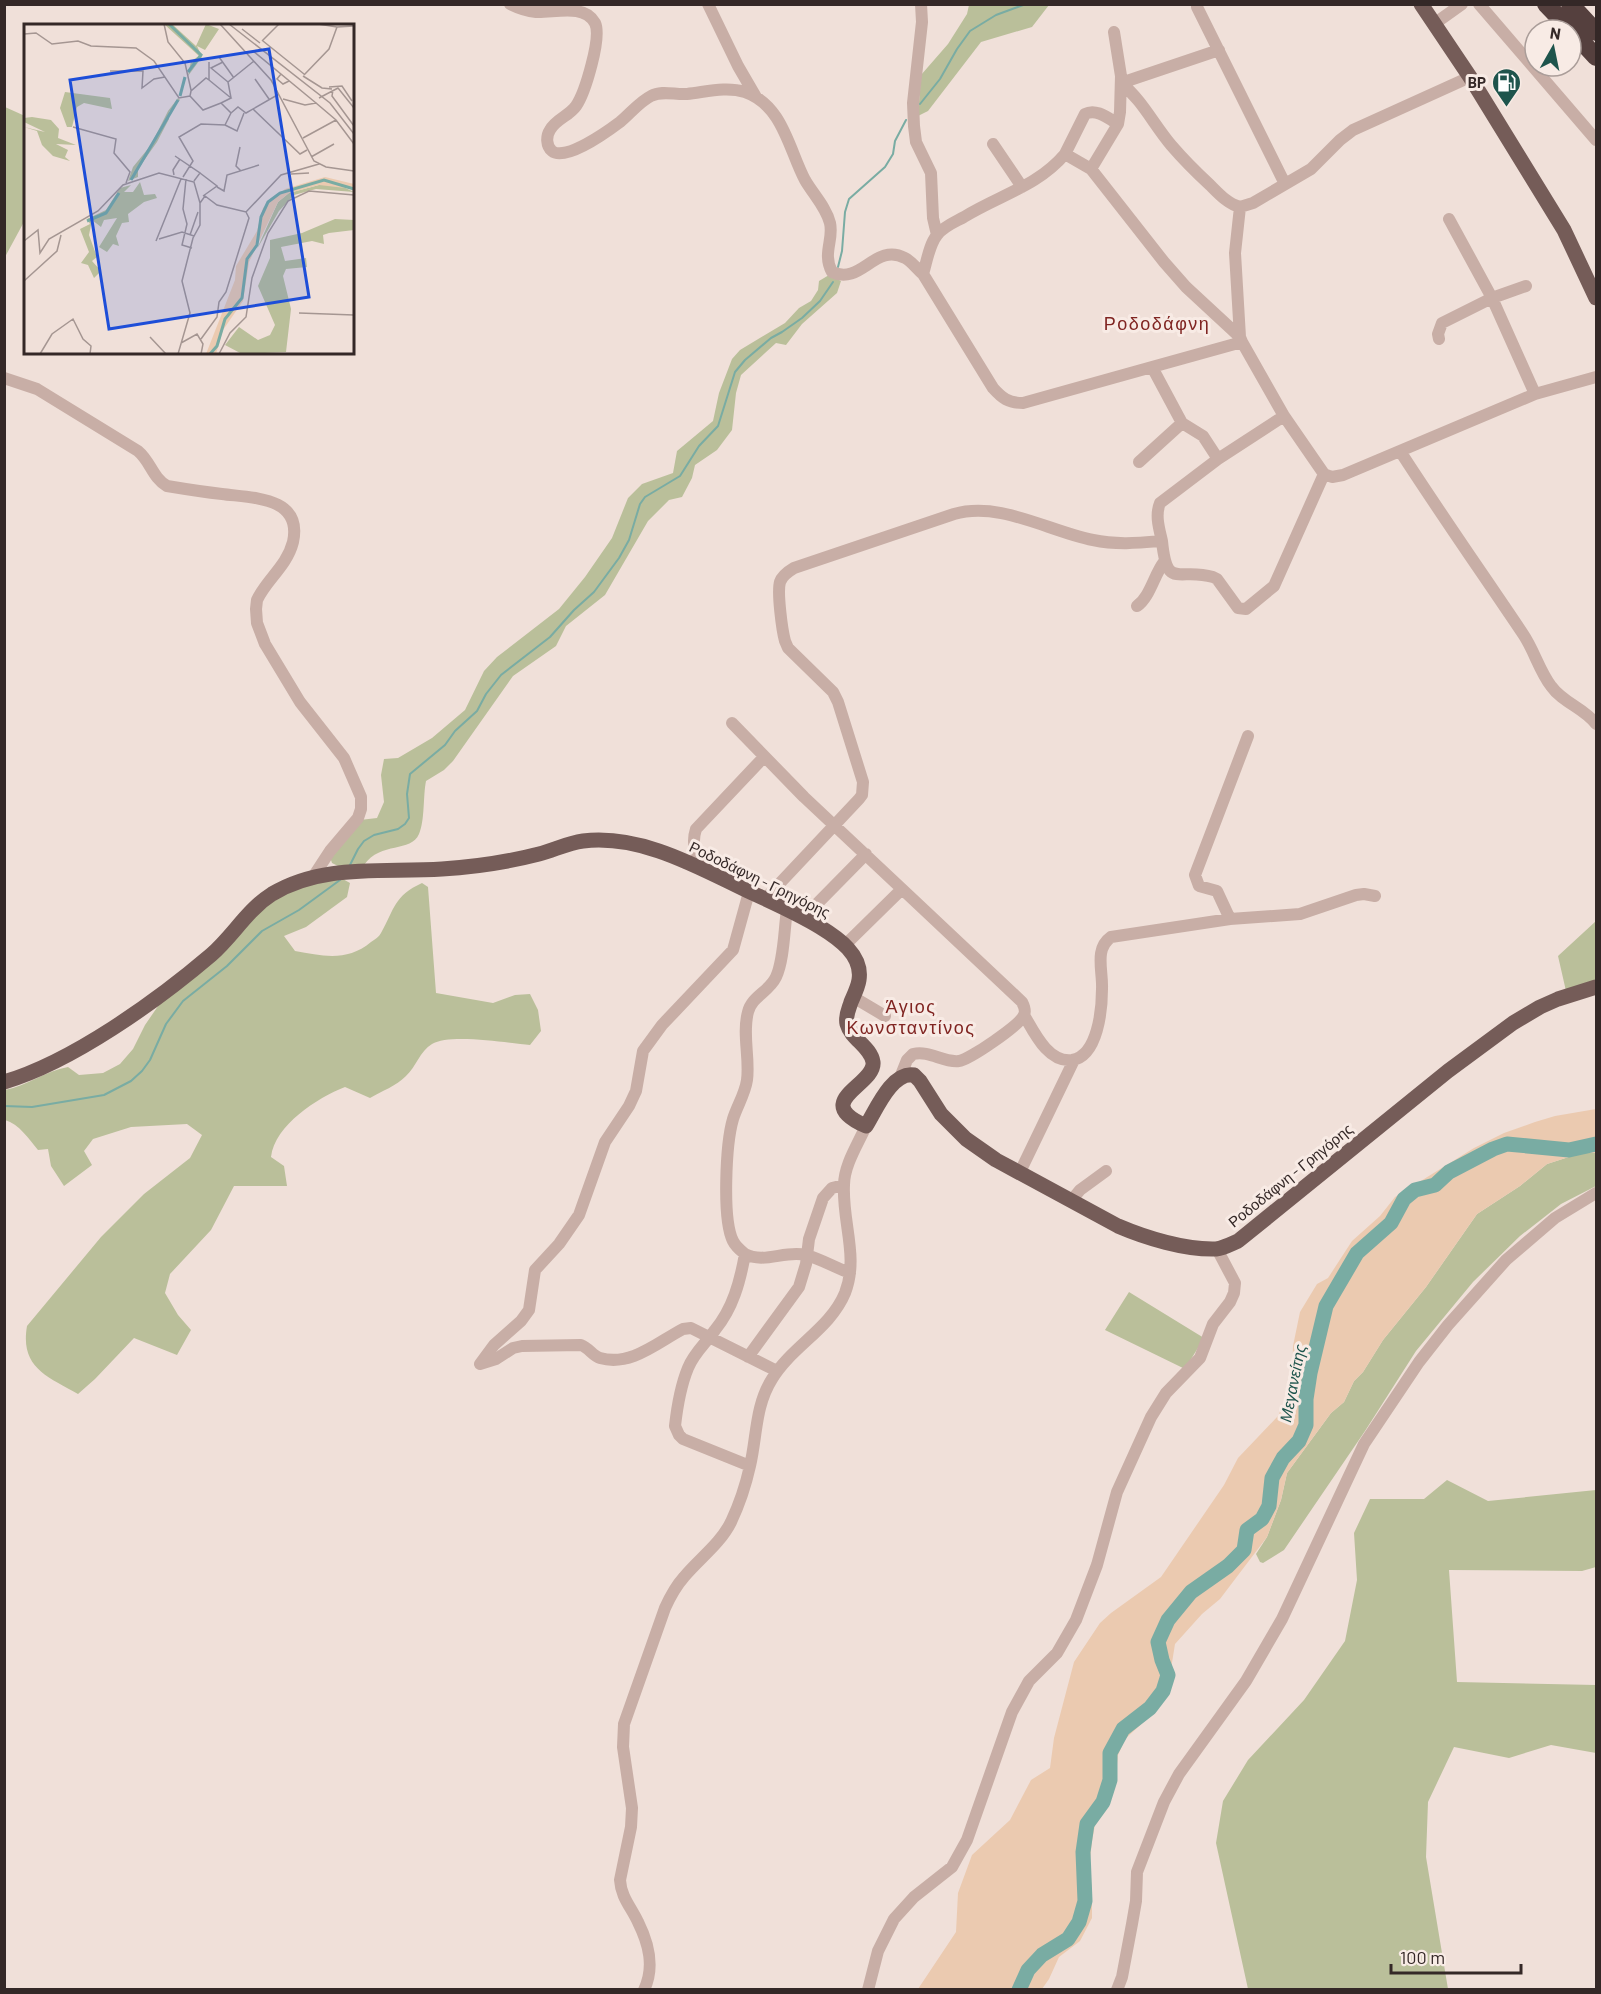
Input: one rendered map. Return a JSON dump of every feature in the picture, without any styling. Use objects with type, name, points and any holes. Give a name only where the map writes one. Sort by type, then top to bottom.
[{"type":"highway","points":[[1546,4],[1559,18]]},
{"type":"highway","points":[[1570,4],[1596,32]]},
{"type":"highway","points":[[1583,43],[1596,57]]},
{"type":"main road","points":[[1421,4],[1470,77],[1564,230],[1596,298]]},
{"type":"main road","name":"Ροδοδάφνη - Γρηγόρης","points":[[4,1082],[59,1059],[132,1015],[213,953],[251,910],[287,886],[313,877],[337,873],[443,869],[478,865],[534,855],[583,841],[602,840],[653,850],[702,868],[820,927],[845,945],[854,957],[859,970],[859,980],[847,1015],[848,1028],[869,1054],[873,1066],[871,1072],[848,1093],[844,1106],[850,1118],[866,1126]]},
{"type":"main road","name":"Ροδοδάφνη - Γρηγόρης","points":[[1216,1249],[1238,1241],[1448,1071],[1513,1023],[1549,1003],[1595,990]]},
{"type":"main road","points":[[866,1126],[885,1094],[901,1076],[914,1075],[940,1114],[966,1139],[990,1156],[1071,1201],[1138,1234],[1166,1242],[1216,1249]]},
{"type":"street","points":[[510,4],[535,12],[577,11],[589,16],[597,27],[597,42],[580,99],[571,112],[551,128],[547,136],[550,149],[558,154],[569,152],[599,136],[617,124],[649,96],[658,93],[689,94],[725,89],[746,93],[756,98],[771,110],[785,131],[801,171],[824,208],[831,225],[827,255],[832,272],[841,276],[849,276],[880,256],[906,258],[923,274],[982,371],[1003,399],[1013,403],[1023,403],[1152,368],[1241,339]]},
{"type":"street","points":[[708,4],[756,98]]},
{"type":"street","points":[[921,4],[922,22],[913,103],[914,120],[916,142],[932,173],[933,218],[937,235]]},
{"type":"street","points":[[1434,24],[1462,4]]},
{"type":"street","points":[[1479,4],[1596,140]]},
{"type":"street","points":[[1197,7],[1285,184]]},
{"type":"street","points":[[1091,169],[1118,124],[1121,83],[1114,32]]},
{"type":"street","points":[[1121,83],[1219,50]]},
{"type":"street","points":[[1121,83],[1134,94],[1172,146],[1225,199],[1240,207],[1311,169],[1353,130],[1470,77]]},
{"type":"street","points":[[923,274],[931,246],[946,226],[1046,174],[1065,154],[1085,114],[1095,111],[1118,124]]},
{"type":"street","points":[[993,144],[1022,187]]},
{"type":"street","points":[[1065,154],[1091,169],[1186,288],[1241,339],[1284,416],[1324,474],[1332,477],[1343,475],[1535,394],[1596,377]]},
{"type":"street","points":[[1240,207],[1235,253],[1241,339]]},
{"type":"street","points":[[1449,219],[1492,298],[1535,394]]},
{"type":"street","points":[[1439,339],[1439,328],[1442,323],[1492,298],[1526,286]]},
{"type":"street","points":[[1152,368],[1182,423],[1203,436],[1218,459]]},
{"type":"street","points":[[4,378],[37,389],[138,451],[145,457],[153,474],[167,486],[264,499],[283,508],[290,516],[294,531],[293,543],[288,556],[257,600],[257,623],[278,668],[313,720],[344,758],[361,797],[358,818],[330,851],[313,877]]},
{"type":"street","points":[[1284,416],[1218,459],[1160,502],[1158,518],[1164,562],[1170,572],[1213,577],[1217,579],[1238,608],[1246,609],[1274,586],[1324,474]]},
{"type":"street","points":[[1139,462],[1182,423]]},
{"type":"street","points":[[1400,452],[1524,636],[1551,687],[1558,695],[1590,715],[1596,724]]},
{"type":"street","points":[[765,899],[859,799],[863,782],[833,692],[788,648],[785,641],[780,582],[789,571],[954,514],[975,509],[1092,540],[1134,544],[1162,541]]},
{"type":"street","points":[[1137,606],[1146,597],[1156,573],[1164,562]]},
{"type":"street","points":[[732,723],[764,757],[1022,1002],[1025,1008],[1024,1015],[1016,1024],[965,1059],[950,1061],[923,1053],[913,1054],[907,1060],[901,1076]]},
{"type":"street","points":[[1230,919],[1217,891],[1199,886],[1196,875],[1248,736]]},
{"type":"street","points":[[702,868],[694,847],[693,838],[696,829],[764,757]]},
{"type":"street","points":[[803,918],[866,854]]},
{"type":"street","points":[[845,945],[902,889]]},
{"type":"street","points":[[749,891],[733,950],[662,1025],[643,1051],[636,1091],[629,1106],[604,1142],[579,1215],[559,1244],[535,1270],[529,1310],[521,1321],[494,1345],[480,1364],[522,1346],[581,1345],[597,1357],[614,1359],[637,1356],[683,1329],[691,1328],[777,1371]]},
{"type":"street","points":[[1020,1172],[1074,1060],[1086,1052],[1093,1042],[1099,1023],[1102,987],[1100,963],[1105,941],[1121,935],[1230,919],[1300,914],[1356,895],[1375,896]]},
{"type":"street","points":[[787,910],[775,979],[756,997],[748,1011],[746,1024],[747,1078],[743,1096],[734,1117],[728,1151],[726,1189],[730,1230],[734,1244],[746,1254],[761,1259],[792,1254],[806,1255],[850,1274]]},
{"type":"street","points":[[853,997],[885,1016]]},
{"type":"street","points":[[1024,1015],[1036,1036],[1051,1053],[1063,1059],[1074,1060]]},
{"type":"street","points":[[644,1989],[651,1971],[650,1953],[638,1921],[625,1901],[620,1880],[631,1827],[632,1808],[623,1747],[624,1724],[665,1608],[683,1577],[707,1554],[727,1528],[736,1509],[750,1466],[758,1412],[767,1387],[777,1371],[837,1308],[844,1294],[850,1274],[851,1249],[844,1185],[849,1162],[866,1126]]},
{"type":"street","points":[[1071,1201],[1080,1190],[1107,1171]]},
{"type":"street","points":[[748,1357],[796,1293],[803,1278],[809,1239],[823,1198],[832,1188],[844,1185]]},
{"type":"street","points":[[1117,1989],[1122,1977],[1134,1912],[1137,1872],[1164,1802],[1179,1774],[1246,1681],[1282,1619],[1364,1444],[1419,1362],[1492,1275],[1555,1218],[1596,1193]]},
{"type":"street","points":[[868,1989],[878,1951],[894,1919],[914,1897],[952,1867],[959,1855],[977,1814],[1019,1696],[1029,1681],[1057,1653],[1084,1604],[1117,1492],[1151,1417],[1166,1393],[1200,1358],[1213,1324],[1230,1302],[1235,1283],[1216,1249]]},
{"type":"street","points":[[746,1254],[730,1308],[695,1355],[689,1367],[676,1421],[676,1430],[683,1439],[750,1466]]},
{"type":"green space","points":[[969,5],[1049,5],[1032,27],[981,42],[928,111],[918,116],[921,75],[948,44],[967,14]]},
{"type":"green space","points":[[5,107],[24,116],[24,222],[5,257]]},
{"type":"green space","points":[[829,275],[841,281],[837,293],[802,324],[786,345],[776,343],[741,375],[736,393],[732,430],[717,450],[695,465],[692,478],[682,497],[669,500],[648,521],[605,595],[566,626],[556,646],[513,676],[453,761],[444,770],[426,781],[422,822],[415,840],[379,853],[364,865],[342,868],[332,863],[330,857],[360,820],[377,818],[384,802],[381,775],[384,759],[398,758],[432,738],[465,710],[484,671],[497,657],[559,609],[612,538],[628,498],[642,484],[673,473],[677,451],[713,421],[719,393],[732,359],[740,350],[785,323],[799,308],[811,301],[818,290],[819,281]]},
{"type":"green space","points":[[341,878],[350,883],[347,897],[306,927],[284,936],[295,951],[334,956],[353,953],[377,938],[400,898],[422,883],[428,887],[436,993],[493,1003],[515,995],[530,994],[538,1010],[541,1031],[530,1045],[465,1039],[440,1041],[428,1047],[402,1080],[370,1098],[345,1087],[322,1098],[299,1114],[280,1134],[271,1157],[284,1166],[287,1186],[234,1186],[211,1230],[170,1274],[165,1293],[178,1315],[191,1330],[177,1355],[134,1338],[78,1394],[46,1375],[32,1361],[26,1340],[27,1326],[101,1237],[144,1194],[190,1158],[202,1135],[187,1124],[131,1127],[93,1139],[84,1151],[92,1165],[64,1186],[51,1166],[48,1149],[38,1150],[19,1128],[5,1120],[5,1090],[68,1067],[79,1075],[103,1073],[120,1064],[133,1049],[145,1025],[165,996],[276,898],[297,888]]},
{"type":"green space","points":[[1596,921],[1596,983],[1566,991],[1558,956]]},
{"type":"green space","points":[[1581,1153],[1596,1153],[1596,1186],[1561,1204],[1520,1236],[1473,1282],[1416,1351],[1284,1550],[1263,1563],[1260,1562],[1256,1554],[1267,1537],[1281,1500],[1287,1473],[1331,1413],[1344,1402],[1354,1381],[1363,1372],[1383,1340],[1426,1287],[1477,1214],[1520,1186],[1547,1164]]},
{"type":"green space","points":[[1129,1292],[1204,1338],[1185,1369],[1105,1330]]},
{"type":"green space","points":[[1447,1480],[1488,1501],[1596,1490],[1596,1567],[1582,1571],[1449,1570],[1457,1682],[1596,1685],[1596,1753],[1551,1745],[1509,1758],[1454,1747],[1428,1802],[1426,1857],[1448,1989],[1248,1989],[1216,1843],[1223,1801],[1248,1760],[1304,1700],[1345,1641],[1357,1580],[1354,1533],[1370,1499],[1424,1499]]},
{"type":"sand","points":[[1596,1109],[1596,1153],[1581,1153],[1547,1164],[1520,1186],[1477,1214],[1426,1287],[1383,1340],[1363,1372],[1354,1381],[1344,1402],[1331,1413],[1287,1473],[1281,1500],[1267,1537],[1220,1599],[1202,1614],[1175,1644],[1167,1694],[1148,1718],[1125,1739],[1118,1755],[1114,1791],[1106,1810],[1095,1825],[1089,1868],[1092,1918],[1080,1941],[1059,1957],[1042,1989],[918,1989],[956,1932],[958,1893],[972,1855],[1010,1820],[1031,1780],[1050,1768],[1054,1738],[1074,1662],[1100,1623],[1161,1577],[1224,1485],[1238,1458],[1278,1416],[1292,1385],[1293,1346],[1300,1312],[1317,1284],[1328,1278],[1352,1241],[1380,1216],[1395,1197],[1474,1148],[1504,1133],[1555,1116]]},
{"type":"waterway","points":[[920,104],[940,79],[970,31],[996,15],[1026,4]]},
{"type":"waterway","points":[[838,267],[842,251],[845,212],[849,199],[885,167],[893,154],[895,141],[906,120]]},
{"type":"waterway","points":[[350,865],[364,841],[374,835],[398,829],[409,818],[407,794],[410,774],[445,745],[455,731],[477,711],[486,694],[501,675],[550,637],[594,592],[629,540],[640,504],[645,497],[680,476],[699,446],[718,426],[735,372],[745,360],[771,338],[802,318],[820,301],[833,282]]},
{"type":"waterway","points":[[4,1106],[32,1107],[104,1095],[131,1081],[150,1060],[166,1024],[183,1001],[227,966],[262,931],[299,910],[340,880]]},
{"type":"waterway","name":"Μεγανείτης","points":[[1019,1990],[1028,1970],[1042,1955],[1068,1939],[1079,1922],[1085,1901],[1083,1852],[1087,1824],[1103,1802],[1110,1780],[1110,1753],[1123,1729],[1150,1708],[1163,1691],[1168,1675],[1158,1642],[1168,1620],[1191,1592],[1228,1566],[1244,1550],[1247,1530],[1262,1519],[1269,1506],[1272,1478],[1283,1458],[1299,1441],[1306,1425],[1306,1399],[1310,1373],[1326,1306],[1357,1253],[1391,1223],[1404,1199],[1415,1190],[1435,1185],[1449,1172],[1493,1149],[1507,1144],[1569,1150],[1596,1144]]},
{"type":"place","name":"BP","points":[[1507,108]]},
{"type":"district","name":"Ροδοδάφνη","points":[[1157,323]]},
{"type":"district","name":"Άγιος Κωνσταντίνος","points":[[911,1016]]}]
